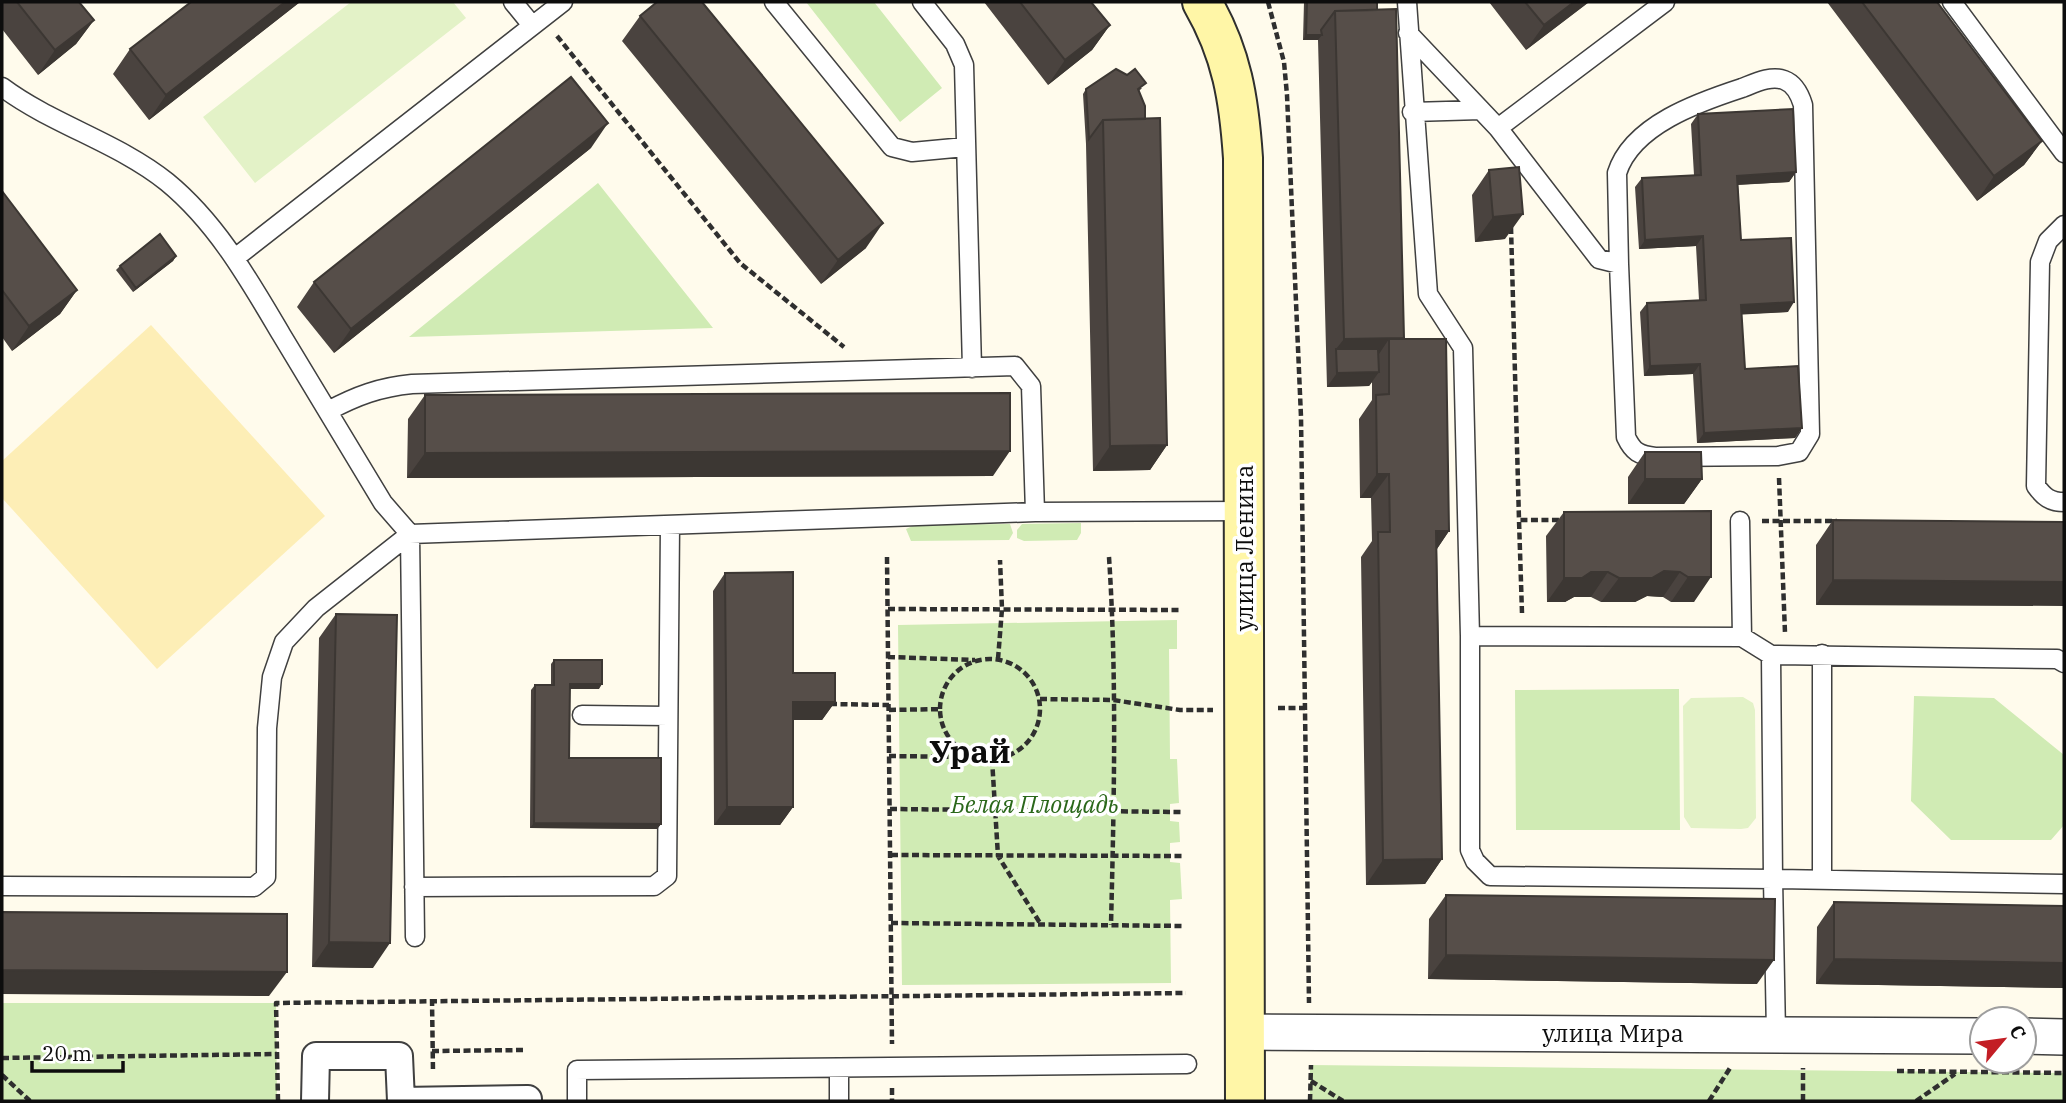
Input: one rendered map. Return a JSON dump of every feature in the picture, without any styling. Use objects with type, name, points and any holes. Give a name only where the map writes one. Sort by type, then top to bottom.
[{"type":"main road","name":"улица Ленина","points":[[1202,2],[1213,22],[1233,76],[1238,97],[1244,158],[1245,1101]]},
{"type":"street","name":"улица Мира","points":[[1244,1032],[1968,1036]]},
{"type":"street","points":[[2038,1036],[2064,1037]]},
{"type":"street","points":[[315,1101],[316,1056],[399,1056],[401,1101],[528,1099]]},
{"type":"lane","points":[[513,2],[536,20]]},
{"type":"lane","points":[[235,258],[536,20],[563,2]]},
{"type":"lane","points":[[774,2],[892,147],[912,152],[965,147]]},
{"type":"lane","points":[[922,2],[956,44],[964,65],[972,368]]},
{"type":"lane","points":[[1407,2],[1412,113],[1428,294],[1463,348],[1470,850],[1475,861],[1490,876],[2064,884]]},
{"type":"lane","points":[[1498,128],[1665,2]]},
{"type":"lane","points":[[1952,2],[2064,153]]},
{"type":"lane","points":[[1408,33],[1498,128],[1599,259],[1619,264]]},
{"type":"lane","points":[[1772,78],[1792,85],[1799,93],[1803,105],[1810,434],[1799,452],[1778,456],[1655,457],[1639,455],[1630,447],[1626,437],[1619,264],[1617,173],[1621,161],[1630,149],[1679,110],[1694,103],[1772,78]]},
{"type":"lane","points":[[2,87],[25,104],[122,152],[167,182],[203,217],[235,258],[383,503],[411,534],[415,937]]},
{"type":"lane","points":[[1412,113],[1481,110]]},
{"type":"lane","points":[[2064,225],[2048,241],[2040,262],[2036,486],[2043,496],[2054,502],[2064,502]]},
{"type":"lane","points":[[328,411],[370,391],[412,384],[1015,366],[1031,386],[1035,512]]},
{"type":"lane","points":[[2,886],[254,887],[266,877],[267,728],[272,677],[284,642],[316,608],[411,534],[1035,512],[1244,511]]},
{"type":"lane","points":[[1740,521],[1742,637]]},
{"type":"lane","points":[[414,887],[654,886],[667,876],[670,525]]},
{"type":"lane","points":[[1469,636],[1742,637],[1778,655],[2057,659],[2064,663]]},
{"type":"lane","points":[[1822,654],[1822,880]]},
{"type":"lane","points":[[1776,1033],[1773,879],[1778,655]]},
{"type":"lane","points":[[582,715],[668,716]]},
{"type":"lane","points":[[577,1101],[577,1070],[1187,1064]]},
{"type":"lane","points":[[839,1068],[839,1101]]},
{"type":"path","points":[[1268,2],[1284,62],[1287,95],[1301,417],[1309,1009]]},
{"type":"path","points":[[536,20],[740,263],[873,371]]},
{"type":"path","points":[[1511,223],[1519,520]]},
{"type":"path","points":[[1778,456],[1778,655]]},
{"type":"path","points":[[887,557],[892,996]]},
{"type":"path","points":[[1109,557],[1113,610],[1114,811],[1111,925]]},
{"type":"path","points":[[998,659],[1002,609],[1000,560]]},
{"type":"path","points":[[887,609],[1181,610]]},
{"type":"path","points":[[888,657],[998,659],[1023,670],[1034,683],[1040,699],[1040,716],[1035,733],[1024,746],[1009,756],[992,759],[889,756]]},
{"type":"path","points":[[976,660],[961,667],[949,679],[940,709],[942,725],[950,739],[962,750],[976,757]]},
{"type":"path","points":[[1040,699],[1113,700],[1180,710]]},
{"type":"path","points":[[822,704],[940,709]]},
{"type":"path","points":[[992,759],[998,856],[1041,923]]},
{"type":"path","points":[[890,809],[1182,812]]},
{"type":"path","points":[[891,855],[1183,856]]},
{"type":"path","points":[[891,923],[1184,926]]},
{"type":"path","points":[[278,1101],[276,1003],[432,999],[1186,993]]},
{"type":"path","points":[[432,999],[433,1100]]},
{"type":"path","points":[[432,1051],[525,1050]]},
{"type":"path","points":[[2,1058],[278,1054]]},
{"type":"path","points":[[1709,1101],[1730,1068]]},
{"type":"path","points":[[1803,1068],[1803,1101]]},
{"type":"path","points":[[1916,1101],[1957,1073]]},
{"type":"path","points":[[2,1075],[30,1101]]},
{"type":"path","points":[[1310,1101],[1310,1080],[1343,1101]]},
{"type":"green space","points":[[351,2],[453,2],[466,18],[255,183],[203,117]]},
{"type":"green space","points":[[806,2],[874,2],[942,88],[900,122]]},
{"type":"green space","points":[[598,183],[713,328],[409,337]]},
{"type":"green space","points":[[1081,523],[1081,533],[1077,540],[1024,541],[1017,538],[1017,530],[1022,524]]},
{"type":"green space","points":[[1010,524],[1013,533],[1009,540],[911,541],[906,529],[915,525]]},
{"type":"green space","name":"Белая Площадь","points":[[1177,620],[1177,649],[1169,649],[1170,759],[1177,759],[1179,803],[1170,804],[1170,821],[1179,822],[1180,842],[1170,843],[1170,862],[1180,863],[1182,899],[1170,900],[1171,983],[902,985],[898,625]]},
{"type":"green space","points":[[1679,689],[1680,830],[1516,830],[1515,690]]},
{"type":"green space","points":[[1914,696],[1994,698],[2064,755],[2064,825],[2051,840],[1951,840],[1911,801]]},
{"type":"green space","points":[[1743,697],[1753,703],[1755,710],[1756,818],[1748,828],[1691,828],[1684,817],[1683,706],[1691,698]]},
{"type":"green space","points":[[2,1003],[276,1003],[277,1101],[2,1101]]},
{"type":"green space","points":[[1310,1065],[1968,1072],[1968,1075],[2064,1073],[2064,1101],[1310,1101]]},
{"type":"sand","points":[[151,325],[325,516],[157,669],[2,498],[2,461]]},
{"type":"building","points":[[17,2],[79,2],[94,20],[55,50]]},
{"type":"building","points":[[191,2],[285,2],[166,95],[130,49]]},
{"type":"building","points":[[657,2],[702,2],[883,223],[838,260],[640,16]]},
{"type":"building","points":[[1020,2],[1091,2],[1110,25],[1065,60]]},
{"type":"building","points":[[1307,2],[1377,2],[1377,10],[1335,11],[1321,30],[1322,35],[1306,35]]},
{"type":"building","points":[[1525,2],[1574,2],[1544,25]]},
{"type":"building","points":[[1862,2],[1937,2],[2042,141],[1994,176]]},
{"type":"building","points":[[1396,9],[1404,338],[1344,339],[1335,11]]},
{"type":"building","points":[[1116,69],[1127,75],[1135,69],[1146,83],[1138,89],[1145,106],[1145,119],[1103,120],[1089,139],[1086,89]]},
{"type":"building","points":[[571,77],[608,123],[351,329],[314,282]]},
{"type":"building","points":[[1793,109],[1796,172],[1737,176],[1741,240],[1791,238],[1794,302],[1741,305],[1745,369],[1798,366],[1802,428],[1704,433],[1700,364],[1650,366],[1647,303],[1706,300],[1703,236],[1645,240],[1642,178],[1701,175],[1698,114]]},
{"type":"building","points":[[1160,118],[1167,445],[1110,446],[1103,120]]},
{"type":"building","points":[[1519,167],[1523,214],[1493,217],[1489,170]]},
{"type":"building","points":[[2,191],[77,290],[29,326],[2,290]]},
{"type":"building","points":[[160,234],[176,256],[136,288],[120,266]]},
{"type":"building","points":[[1389,339],[1446,339],[1449,531],[1436,531],[1442,859],[1383,860],[1378,532],[1390,532],[1389,474],[1377,474],[1376,395],[1389,394]]},
{"type":"building","points":[[1336,349],[1378,349],[1379,372],[1337,373]]},
{"type":"building","points":[[1010,393],[1010,451],[425,453],[425,395]]},
{"type":"building","points":[[1645,452],[1701,452],[1702,479],[1645,479]]},
{"type":"building","points":[[1711,511],[1711,577],[1688,577],[1680,572],[1664,571],[1652,578],[1619,578],[1608,572],[1591,572],[1582,578],[1564,578],[1564,512]]},
{"type":"building","points":[[1833,520],[2064,522],[2064,582],[1833,580]]},
{"type":"building","points":[[793,572],[793,673],[835,673],[835,702],[793,702],[793,807],[727,807],[725,573]]},
{"type":"building","points":[[336,614],[397,615],[390,943],[329,942]]},
{"type":"building","points":[[554,660],[602,660],[602,684],[570,684],[569,758],[661,758],[661,824],[534,823],[535,685],[554,685]]},
{"type":"building","points":[[1446,895],[1775,899],[1774,960],[1446,955]]},
{"type":"building","points":[[1834,902],[2064,906],[2064,963],[1834,959]]},
{"type":"building","points":[[2,912],[287,914],[287,972],[2,970]]},
{"type":"district","name":"Урай","points":[[970,751]]}]
